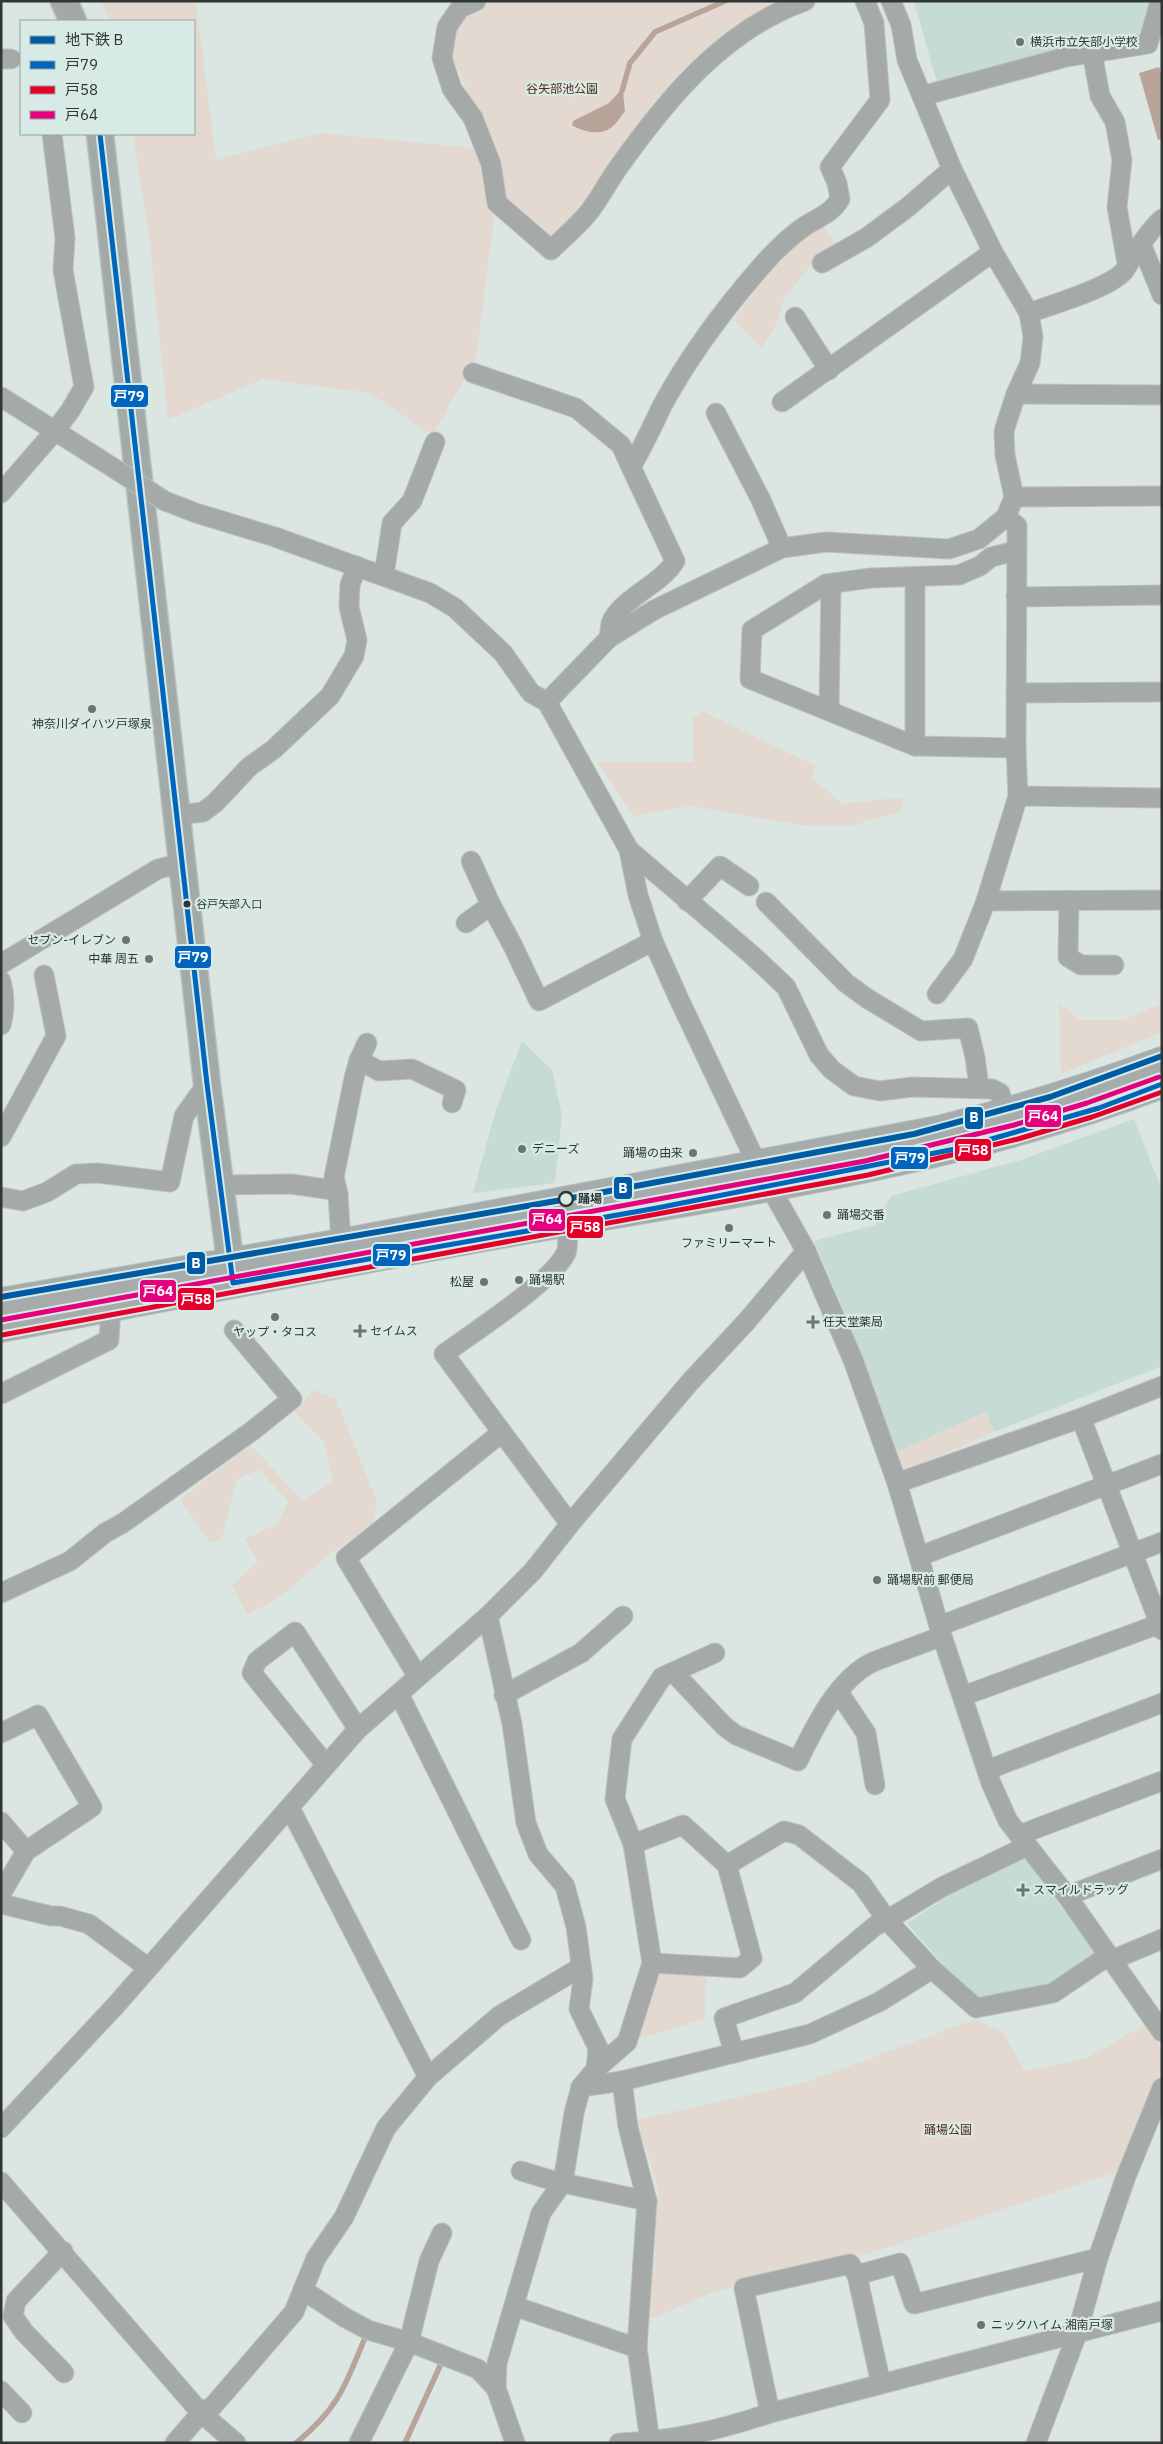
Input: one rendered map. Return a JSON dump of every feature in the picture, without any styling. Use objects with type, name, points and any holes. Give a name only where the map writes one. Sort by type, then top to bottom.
[{"type":"main road","points":[[1,1302],[232,1273],[567,1223],[763,1176],[1006,1113],[1088,1088],[1162,1061]]},
{"type":"main road","points":[[1,1328],[111,1308],[341,1244],[763,1176],[960,1148],[1099,1108],[1162,1084]]},
{"type":"street","points":[[64,1],[73,20]]},
{"type":"street","points":[[476,1],[460,8],[447,27],[442,58],[452,88],[473,118],[491,164],[497,202],[551,250],[588,213],[652,122],[693,74],[736,37],[791,6],[805,1]]},
{"type":"street","points":[[631,467],[644,447],[662,406],[689,362],[725,313],[767,260],[804,227],[834,209],[840,198],[837,183],[830,167],[880,100],[874,23],[865,1]]},
{"type":"street","points":[[547,702],[609,638],[654,610],[732,570],[782,548],[826,542],[949,549],[979,538],[1006,517],[1014,497],[1005,455],[1004,432],[1016,394],[1030,363],[1033,337],[1029,313],[993,252],[952,169],[907,60],[901,25],[891,1]]},
{"type":"street","points":[[922,96],[1066,57],[1148,44],[1160,1]]},
{"type":"street","points":[[1029,313],[1098,288],[1116,278],[1126,268],[1127,262],[1117,207],[1122,160],[1115,122],[1100,96],[1092,52]]},
{"type":"street","points":[[1,493],[54,432],[70,411],[84,386],[64,270],[65,238],[52,135]]},
{"type":"street","points":[[100,135],[207,1084],[232,1273]]},
{"type":"street","points":[[822,263],[866,238],[908,207],[952,169]]},
{"type":"street","points":[[1127,262],[1142,246],[1154,225],[1162,219]]},
{"type":"street","points":[[1142,246],[1162,295]]},
{"type":"street","points":[[782,402],[993,252]]},
{"type":"street","points":[[795,317],[829,370]]},
{"type":"street","points":[[473,373],[576,408],[621,445],[676,561],[669,572],[622,607],[612,622],[609,638]]},
{"type":"street","points":[[1016,394],[1162,395]]},
{"type":"street","points":[[1,397],[176,507],[275,537],[430,593],[456,608],[503,653],[532,693],[547,702],[629,850],[638,895],[653,941],[715,1078],[763,1176],[806,1251],[852,1360],[897,1483],[920,1556],[940,1631],[987,1770],[1008,1821],[1067,1896],[1162,2032]]},
{"type":"street","points":[[716,413],[760,498],[782,548]]},
{"type":"street","points":[[384,575],[392,524],[412,501],[435,442]]},
{"type":"street","points":[[1014,497],[1162,496]]},
{"type":"street","points":[[937,994],[962,959],[986,901],[1018,796],[1016,748],[1017,526],[1006,517]]},
{"type":"street","points":[[1016,551],[991,557],[980,566],[959,575],[871,578],[826,584],[752,630],[750,679],[915,746],[1016,748]]},
{"type":"street","points":[[177,816],[203,812],[215,803],[249,767],[274,749],[330,696],[354,656],[357,640],[349,607],[350,585],[357,566]]},
{"type":"street","points":[[915,578],[915,746]]},
{"type":"street","points":[[829,711],[832,584]]},
{"type":"street","points":[[1016,597],[1162,595]]},
{"type":"street","points":[[1016,693],[1162,692]]},
{"type":"street","points":[[1018,796],[1162,798]]},
{"type":"street","points":[[629,850],[752,954],[786,987],[819,1055],[832,1070],[854,1086],[880,1091],[912,1086],[979,1087],[1000,1093],[1006,1113]]},
{"type":"street","points":[[471,861],[490,905],[513,946],[539,1001],[653,941]]},
{"type":"street","points":[[1,964],[158,869],[183,863]]},
{"type":"street","points":[[687,901],[720,866],[749,886]]},
{"type":"street","points":[[1069,900],[1068,957],[1081,965],[1114,965]]},
{"type":"street","points":[[986,901],[1162,900]]},
{"type":"street","points":[[766,902],[840,977],[868,999],[921,1032],[968,1028],[976,1057],[979,1087]]},
{"type":"street","points":[[466,923],[490,905]]},
{"type":"street","points":[[1,1137],[56,1036],[44,975]]},
{"type":"street","points":[[1,981],[4,1008],[1,1025]]},
{"type":"street","points":[[341,1244],[338,1194],[334,1177],[363,1051],[379,1071],[412,1069],[456,1090],[452,1104]]},
{"type":"street","points":[[1,1197],[23,1201],[46,1192],[76,1174],[98,1174],[170,1182],[184,1116],[207,1084]]},
{"type":"street","points":[[220,1185],[291,1184],[333,1190],[338,1194]]},
{"type":"street","points":[[567,1223],[566,1252],[558,1264],[525,1294],[444,1354],[570,1524]]},
{"type":"street","points":[[1,2128],[116,2005],[147,1967],[290,1808],[358,1729],[488,1616],[533,1571],[570,1524],[690,1382],[746,1322],[806,1251]]},
{"type":"street","points":[[1,1394],[109,1340],[111,1308]]},
{"type":"street","points":[[1,1593],[70,1561],[105,1533],[124,1523],[252,1431],[292,1398],[234,1330]]},
{"type":"street","points":[[897,1483],[1081,1418],[1162,1386]]},
{"type":"street","points":[[963,1696],[1161,1625],[1081,1418]]},
{"type":"street","points":[[418,1677],[346,1558],[501,1433]]},
{"type":"street","points":[[920,1556],[1162,1464]]},
{"type":"street","points":[[674,1673],[724,1726],[736,1735],[798,1761],[824,1710],[852,1676],[872,1662],[940,1631],[1162,1542]]},
{"type":"street","points":[[488,1616],[504,1695],[512,1724],[526,1823],[538,1854],[565,1886],[576,1927],[583,1979],[579,2009],[598,2048],[596,2069]]},
{"type":"street","points":[[504,1695],[581,1653],[623,1616]]},
{"type":"street","points":[[326,1765],[252,1673],[257,1661],[296,1632],[358,1729]]},
{"type":"street","points":[[515,2443],[496,2388],[497,2363],[541,2213],[563,2182],[574,2113],[581,2087],[596,2069],[627,2042],[652,1964],[633,1844],[615,1799],[622,1739],[662,1677],[715,1653]]},
{"type":"street","points":[[839,1693],[866,1733],[875,1786]]},
{"type":"street","points":[[398,1694],[521,1940]]},
{"type":"street","points":[[987,1770],[1162,1703]]},
{"type":"street","points":[[1,1733],[38,1715],[92,1806],[26,1851],[1,1894]]},
{"type":"street","points":[[734,2053],[724,2018],[795,1993],[875,1926],[1023,1841],[1162,1781]]},
{"type":"street","points":[[290,1808],[428,2077]]},
{"type":"street","points":[[1,1822],[26,1851]]},
{"type":"street","points":[[633,1844],[683,1825],[727,1866],[752,1958],[740,1968],[652,1964]]},
{"type":"street","points":[[727,1866],[784,1831],[799,1835],[861,1883],[887,1920],[932,1969],[976,2008],[1053,1993],[1110,1958],[1162,1938]]},
{"type":"street","points":[[1067,1896],[1162,1859]]},
{"type":"street","points":[[1,1902],[6,1905],[89,1924],[147,1967]]},
{"type":"street","points":[[175,2443],[201,2413],[213,2406],[294,2312],[316,2258],[344,2217],[386,2128],[428,2077],[499,2016],[580,1967]]},
{"type":"street","points":[[581,2087],[622,2082],[810,2034],[879,2002],[932,1969]]},
{"type":"street","points":[[622,2082],[628,2127],[647,2200],[637,2348],[650,2442]]},
{"type":"street","points":[[1036,2443],[1077,2334],[1098,2258],[1125,2179],[1162,2088]]},
{"type":"street","points":[[521,2171],[554,2181],[647,2200]]},
{"type":"street","points":[[1,2182],[63,2251],[201,2413],[236,2443]]},
{"type":"street","points":[[359,2443],[409,2342],[429,2261],[442,2233]]},
{"type":"street","points":[[63,2251],[16,2301],[13,2316],[24,2332],[64,2373]]},
{"type":"street","points":[[858,2275],[900,2263],[914,2304],[1098,2258]]},
{"type":"street","points":[[770,2413],[744,2288],[850,2264],[858,2275],[882,2384]]},
{"type":"street","points":[[303,2290],[344,2317],[368,2330],[409,2342],[478,2368],[496,2388]]},
{"type":"street","points":[[514,2306],[637,2348]]},
{"type":"street","points":[[620,2443],[734,2434],[770,2413],[1162,2311]]},
{"type":"street","points":[[1,2391],[22,2413]]},
{"type":"shaded area","name":"横浜市立矢部小学校","points":[[914,1],[1156,1],[1146,37],[937,83]]},
{"type":"shaded area","points":[[1159,67],[1162,75],[1162,139],[1158,140],[1139,73]]},
{"type":"shaded area","points":[[620,91],[623,92],[625,111],[608,130],[592,132],[581,130],[572,125],[573,121],[609,103]]},
{"type":"shaded area","name":"デニーズ","points":[[522,1041],[552,1070],[562,1115],[555,1183],[473,1193],[495,1113]]},
{"type":"shaded area","points":[[1134,1119],[1162,1190],[1162,1366],[994,1432],[986,1412],[897,1452],[846,1316],[814,1241],[875,1225],[891,1196],[1021,1160]]},
{"type":"shaded area","points":[[1024,1857],[1098,1956],[1052,1987],[975,2001],[907,1923],[960,1888]]},
{"type":"green space","points":[[101,1],[196,1],[216,160],[320,133],[476,148],[494,218],[476,360],[432,435],[370,393],[263,379],[168,420],[149,236],[133,135],[195,135],[195,20],[110,20]]},
{"type":"green space","name":"谷矢部池公園","points":[[492,1],[795,1],[734,29],[687,67],[581,209],[551,242],[506,200],[495,158],[453,58],[451,34],[460,15]]},
{"type":"green space","points":[[822,224],[838,249],[813,263],[785,297],[776,325],[762,349],[734,320],[753,293],[784,256]]},
{"type":"green space","points":[[702,711],[816,766],[811,777],[843,804],[903,797],[902,811],[851,826],[800,825],[691,806],[633,816],[597,762],[693,762],[693,717]]},
{"type":"green space","points":[[1162,1003],[1162,1032],[1061,1074],[1059,1004],[1081,1020],[1124,1020]]},
{"type":"green space","points":[[313,1390],[336,1399],[377,1501],[373,1525],[327,1556],[282,1596],[247,1615],[232,1585],[258,1561],[244,1539],[278,1524],[288,1501],[259,1470],[237,1479],[222,1538],[210,1543],[180,1499],[251,1445],[302,1501],[333,1481],[324,1442],[294,1412]]},
{"type":"green space","points":[[986,1412],[994,1432],[904,1471],[897,1452]]},
{"type":"green space","points":[[656,1970],[706,1973],[705,2019],[635,2040]]},
{"type":"green space","name":"踊場公園","points":[[975,2019],[1003,2032],[1025,2071],[1087,2058],[1144,2025],[1162,2049],[1162,2070],[1121,2171],[863,2255],[847,2255],[714,2292],[646,2321],[654,2266],[658,2188],[637,2120],[807,2082]]},
{"type":"waterway","points":[[622,91],[630,63],[655,32],[725,1]]},
{"type":"waterway","points":[[296,2443],[331,2408],[345,2385],[364,2340]]},
{"type":"waterway","points":[[405,2443],[440,2366]]},
{"type":"metro line","name":"B","points":[[1,1297],[556,1201],[914,1134],[1050,1097],[1162,1056]]},
{"type":"transit line","name":"戸79","points":[[100,135],[207,1084],[233,1283],[657,1208],[960,1148],[1099,1108],[1162,1084]]},
{"type":"transit line","name":"戸64","points":[[1,1320],[865,1161],[1014,1125],[1087,1103],[1159,1077]]},
{"type":"transit line","name":"戸58","points":[[2,1335],[868,1175],[1018,1139],[1092,1117],[1162,1092]]},
{"type":"place","name":"横浜市立矢部小学校","points":[[1020,42]]},
{"type":"place","name":"神奈川ダイハツ戸塚泉","points":[[92,709]]},
{"type":"place","name":"谷戸矢部入口","points":[[187,904]]},
{"type":"place","name":"セブン-イレブン","points":[[126,940]]},
{"type":"place","name":"中華 周五","points":[[149,959]]},
{"type":"place","name":"デニーズ","points":[[522,1149]]},
{"type":"place","name":"踊場の由来","points":[[693,1153]]},
{"type":"place","name":"踊場","points":[[566,1199]]},
{"type":"place","name":"踊場交番","points":[[827,1215]]},
{"type":"place","name":"ファミリーマート","points":[[729,1228]]},
{"type":"place","name":"踊場駅","points":[[519,1280]]},
{"type":"place","name":"松屋","points":[[484,1282]]},
{"type":"place","name":"ヤップ・タコス","points":[[275,1317]]},
{"type":"place","name":"任天堂薬局","points":[[813,1322]]},
{"type":"place","name":"セイムス","points":[[360,1331]]},
{"type":"place","name":"踊場駅前 郵便局","points":[[877,1580]]},
{"type":"place","name":"スマイルドラッグ","points":[[1023,1890]]},
{"type":"place","name":"ニックハイム 湘南戸塚","points":[[981,2325]]}]
